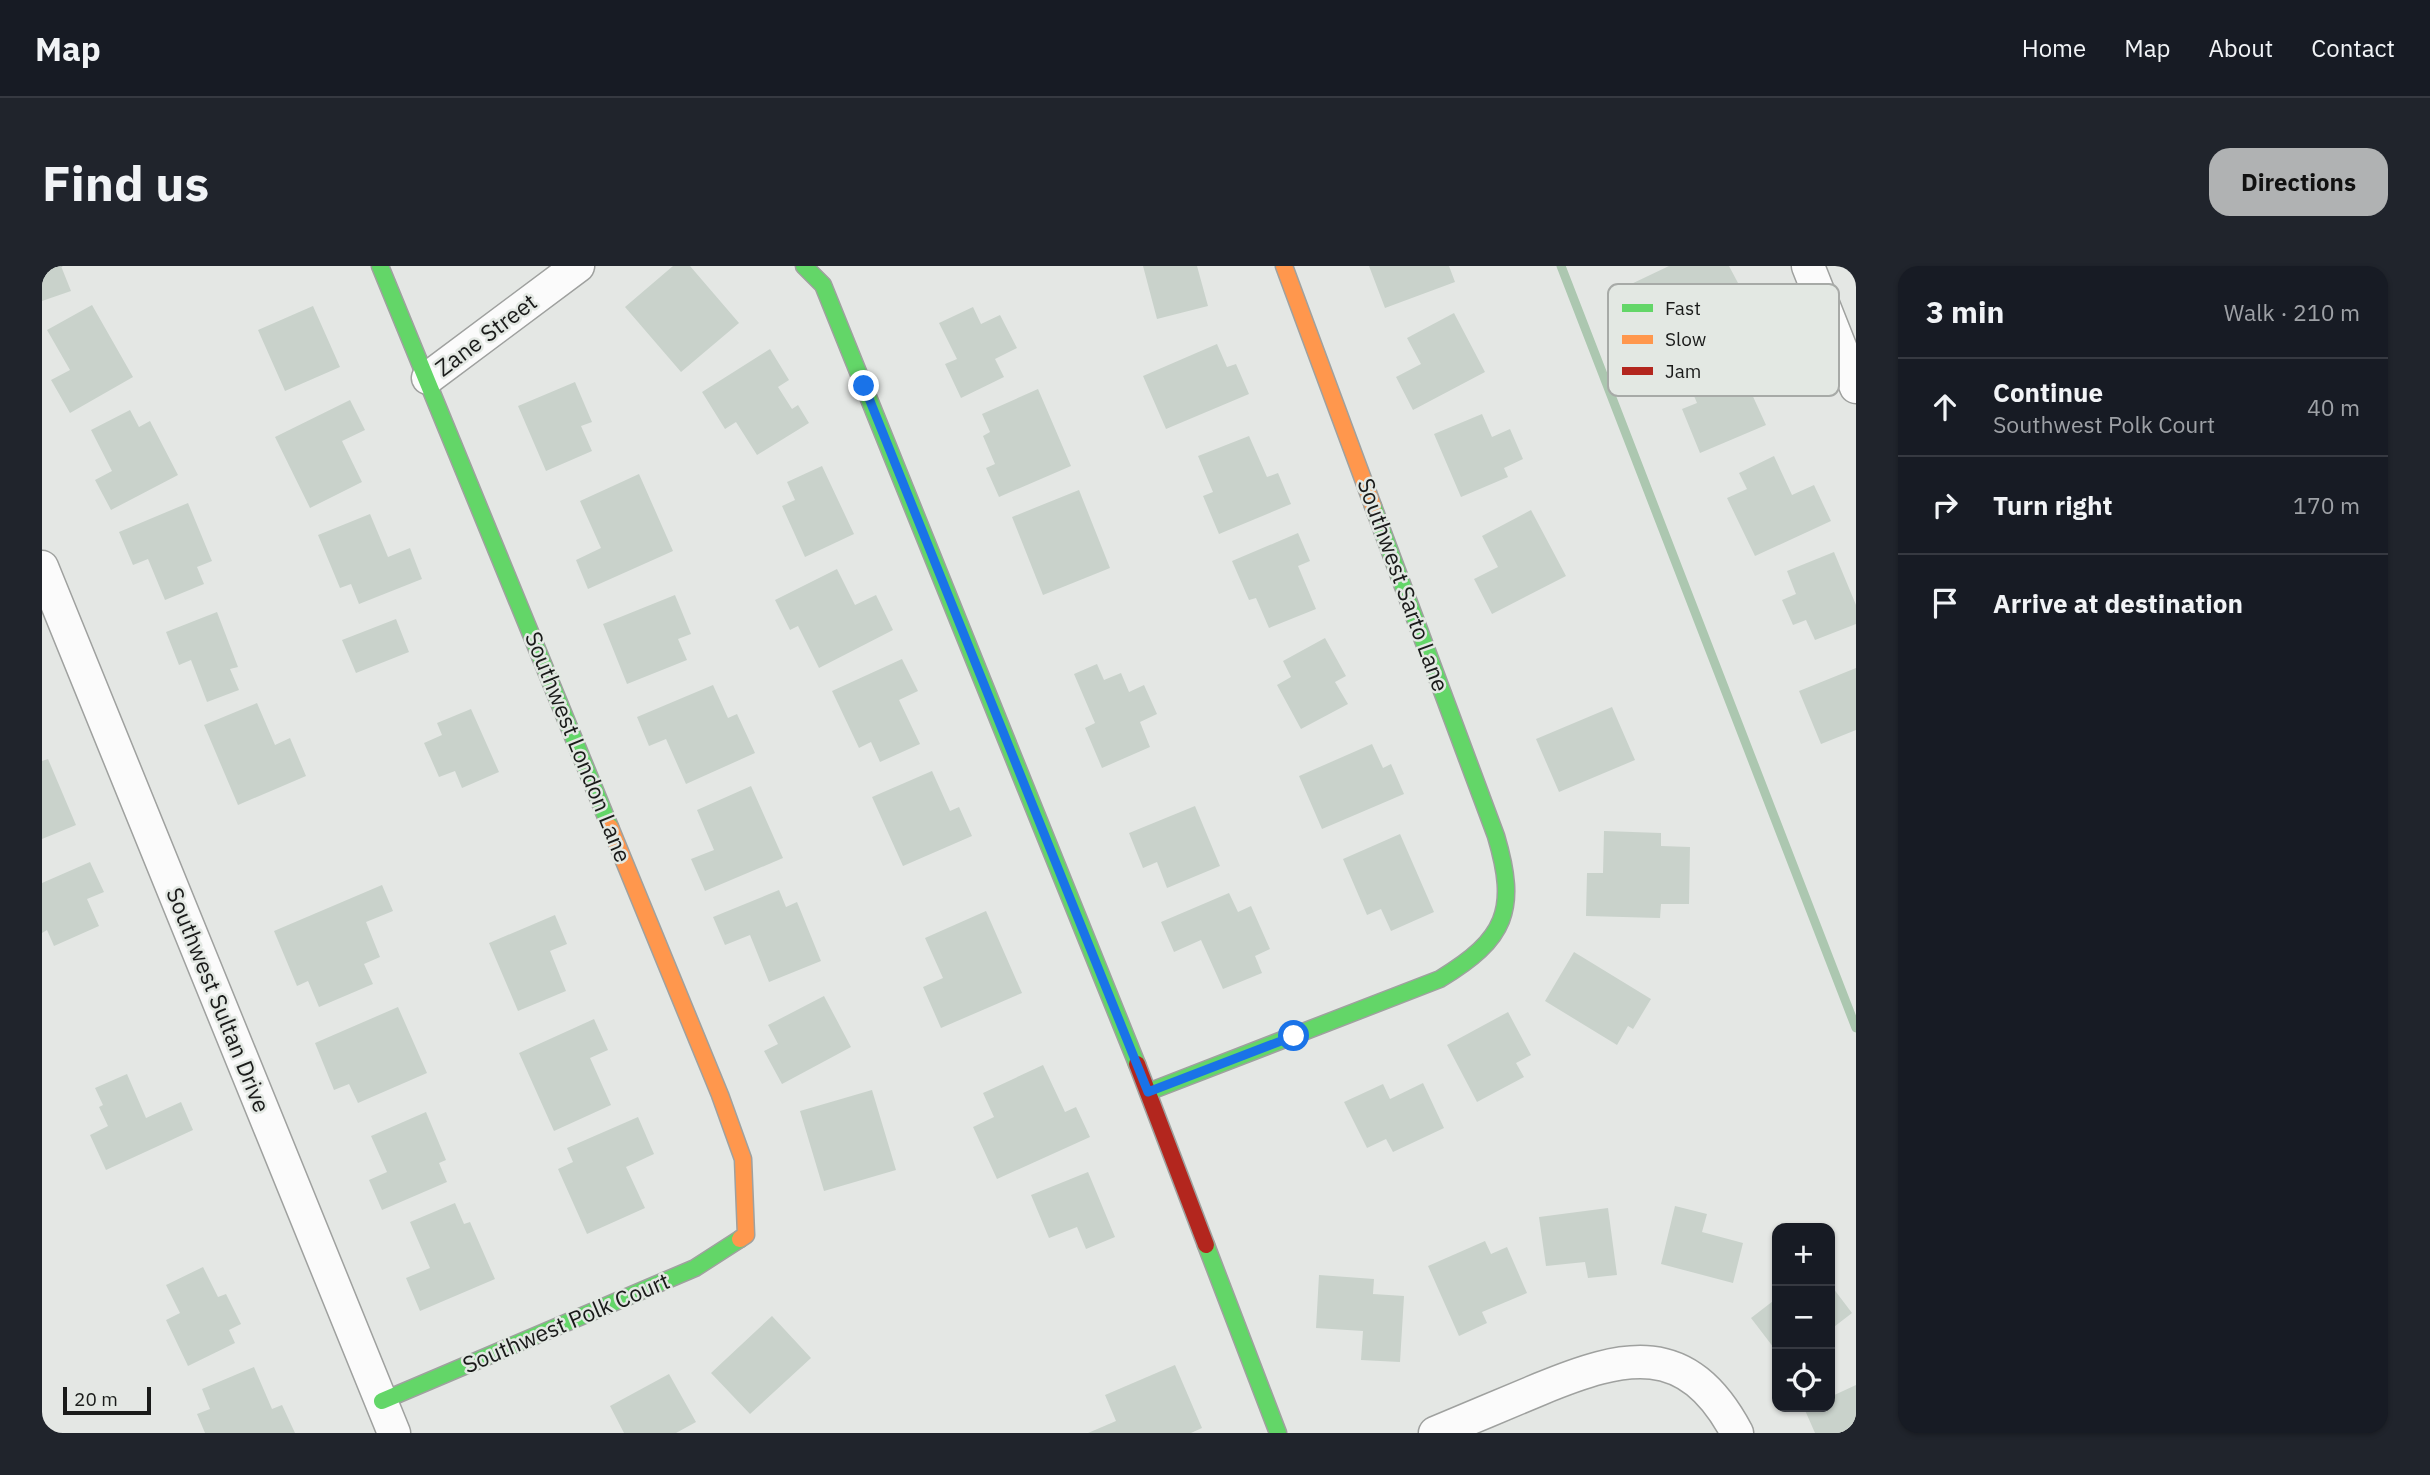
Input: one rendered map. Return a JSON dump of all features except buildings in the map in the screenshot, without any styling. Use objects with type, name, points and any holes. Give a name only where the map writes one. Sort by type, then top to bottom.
[{"type":"street","name":"Southwest London Lane","points":[[380,266],[720,1095],[743,1158],[746,1235]]},
{"type":"street","name":"Zane Street","points":[[428,378],[578,266]]},
{"type":"street","points":[[804,266],[823,285],[1148,1092],[1278,1433]]},
{"type":"street","name":"Southwest Sarto Lane","points":[[1148,1092],[1440,979],[1465,966],[1479,953],[1492,937],[1508,906],[1505,862],[1284,266]]},
{"type":"street","points":[[1808,266],[1815,284]]},
{"type":"street","points":[[1839,344],[1856,387]]},
{"type":"street","name":"Southwest Sultan Drive","points":[[42,567],[394,1433]]},
{"type":"street","name":"Southwest Polk Court","points":[[382,1401],[695,1268],[746,1235]]},
{"type":"street","points":[[1435,1433],[1575,1374],[1603,1366],[1642,1360],[1675,1368],[1705,1388],[1737,1433]]},
{"type":"waterway","points":[[1561,266],[1608,387]]},
{"type":"waterway","points":[[1611,396],[1856,1028]]},
{"type":"traffic: fast","points":[[380,266],[610,827]]},
{"type":"traffic: fast","points":[[804,266],[823,285],[1137,1064]]},
{"type":"traffic: fast","points":[[1148,1092],[1440,979],[1480,950],[1493,936],[1501,920],[1506,884],[1496,836],[1373,506]]},
{"type":"traffic: fast","points":[[382,1401],[695,1268],[740,1239]]},
{"type":"traffic: fast","points":[[1206,1245],[1278,1433]]},
{"type":"traffic: slow","points":[[1284,266],[1373,506]]},
{"type":"traffic: slow","points":[[610,827],[720,1095],[743,1159],[746,1235],[740,1239]]},
{"type":"traffic: jam","points":[[1137,1064],[1206,1245]]},
{"type":"route","points":[[864,386],[1148,1092],[1294,1036]]}]
